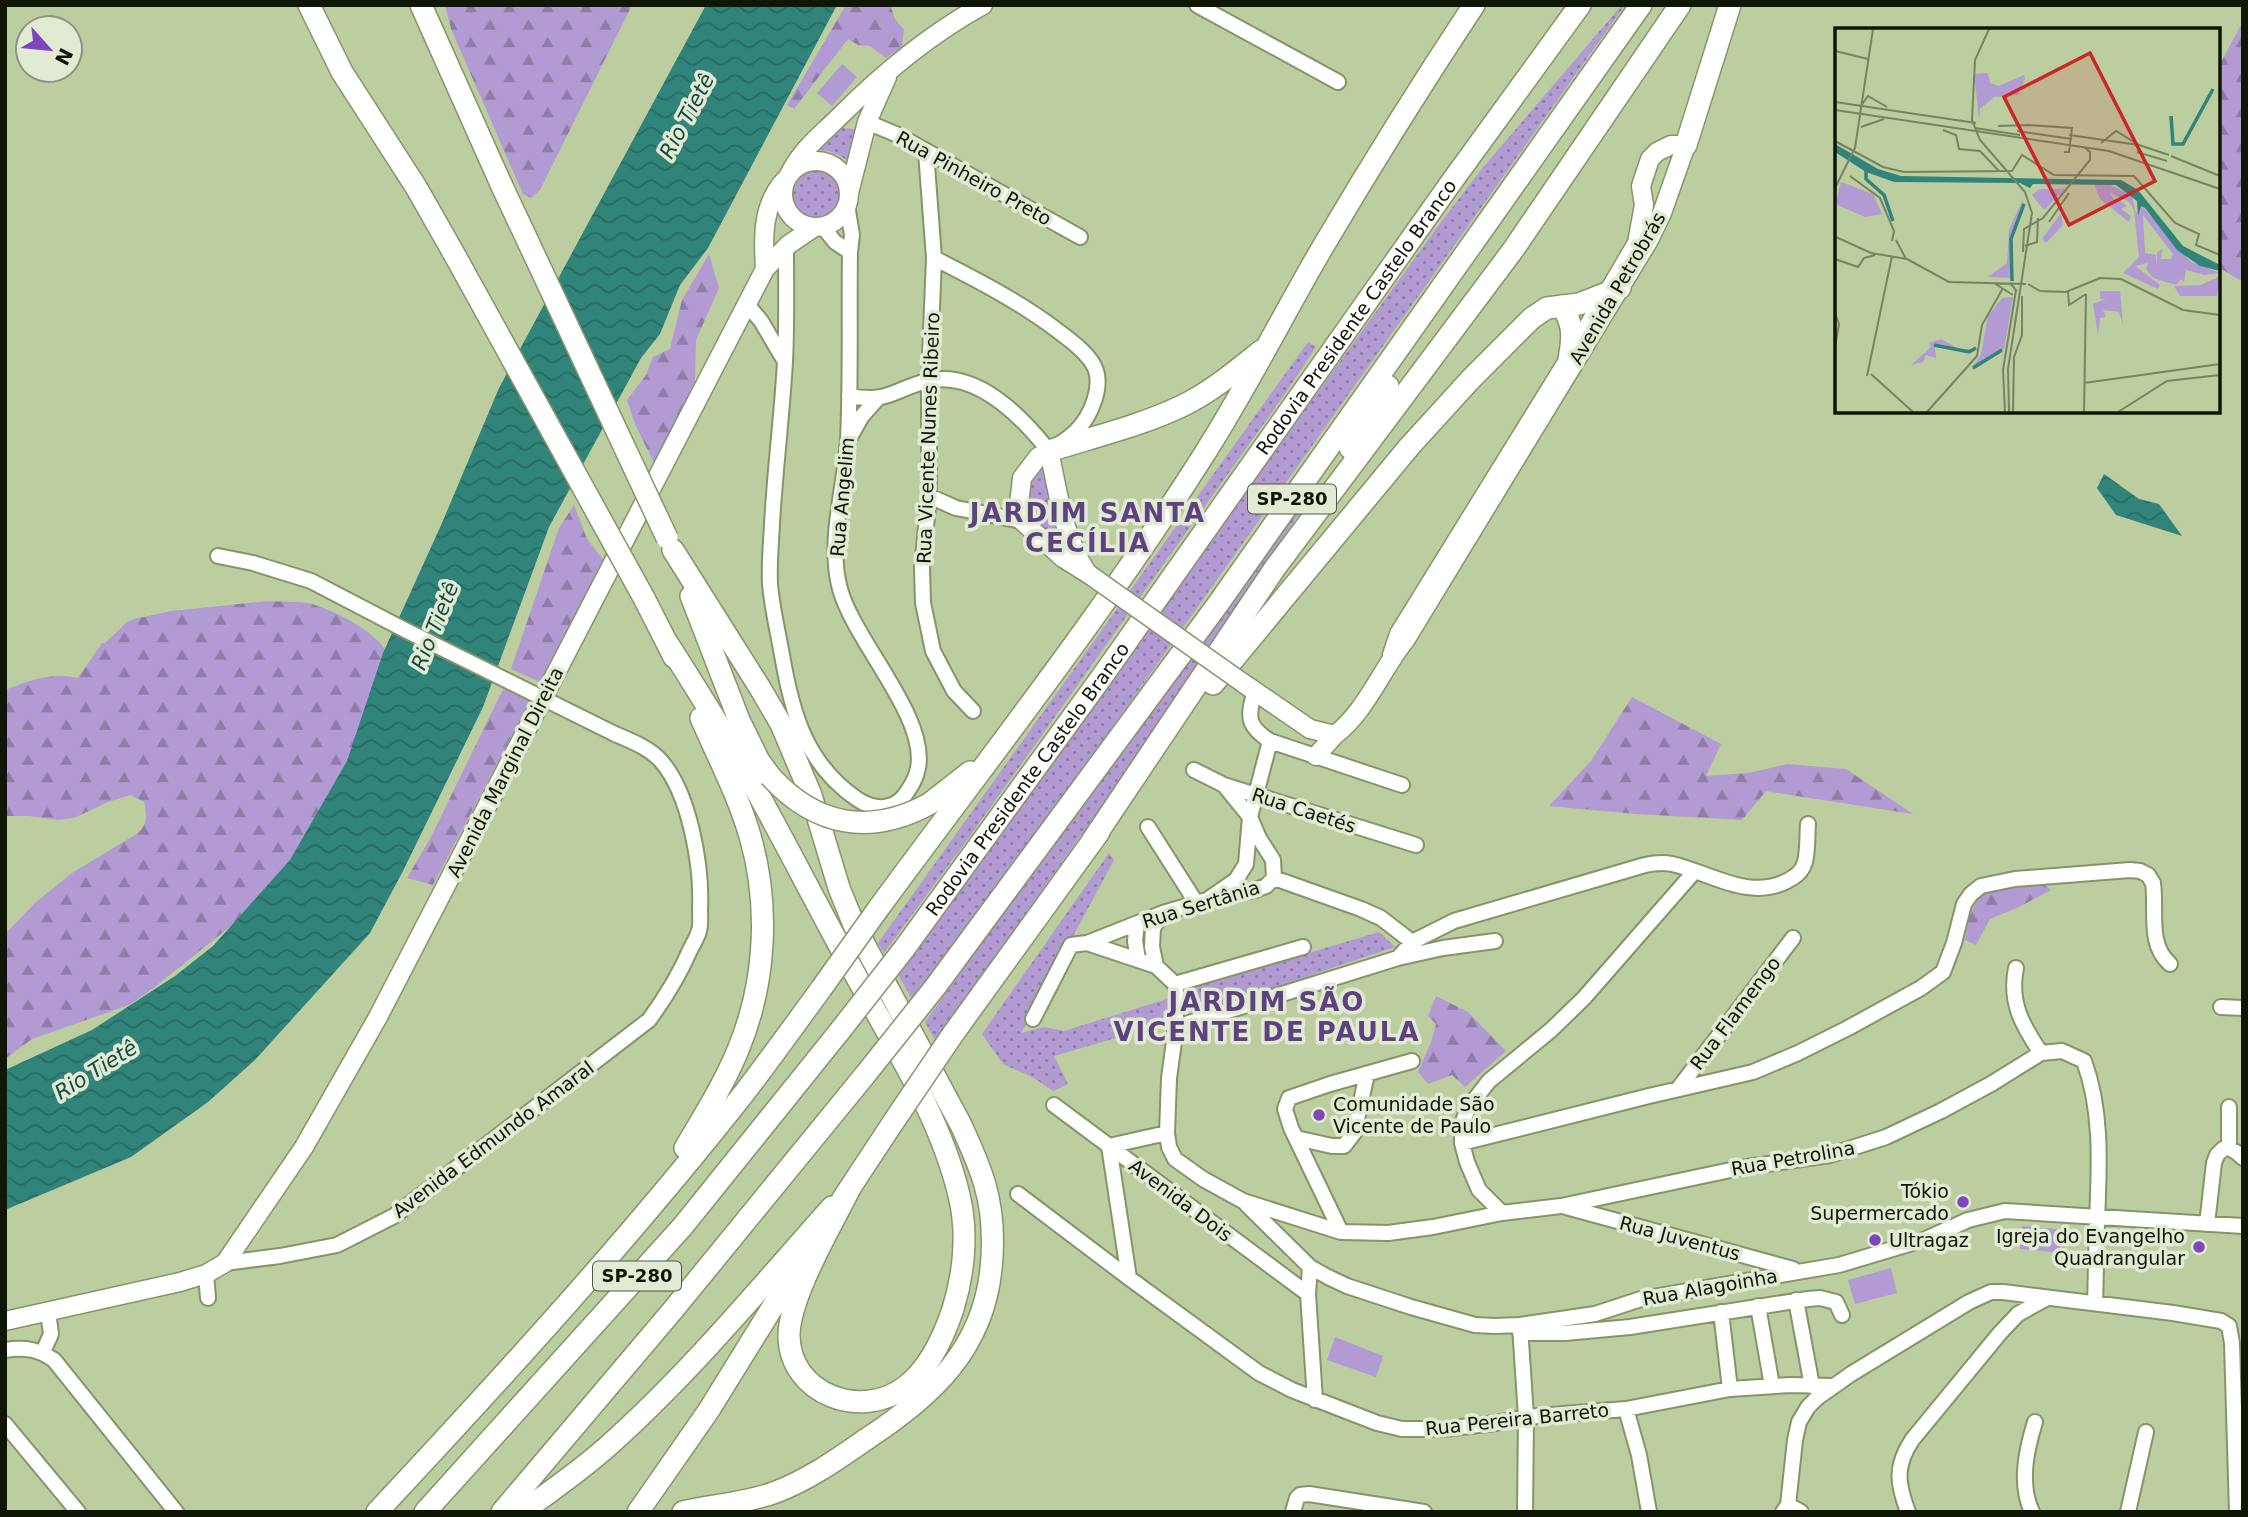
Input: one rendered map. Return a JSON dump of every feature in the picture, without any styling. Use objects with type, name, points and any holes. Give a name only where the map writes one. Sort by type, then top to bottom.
[{"type":"highway","points":[[309,5],[342,72],[416,187],[644,598],[665,638],[745,821],[759,875],[763,925],[759,975],[747,1025],[739,1048],[703,1117],[647,1210]]},
{"type":"highway","points":[[421,5],[501,184],[670,544],[739,720],[770,776],[784,791],[813,812],[847,822],[880,823],[902,817],[929,804],[959,782],[1023,714]]},
{"type":"highway","points":[[377,1512],[593,1275],[745,1092],[1023,714],[1168,511],[1269,346],[1362,182],[1474,5]]},
{"type":"highway","name":"Rodovia Presidente Castelo Branco","points":[[425,1512],[683,1226],[904,949],[1101,678],[1450,184],[1580,5]]},
{"type":"highway","name":"SP-280","points":[[502,1512],[699,1279],[936,986],[1218,604],[1640,5]]},
{"type":"highway","points":[[1275,568],[1513,250],[1680,5]]},
{"type":"highway","points":[[1686,145],[1730,5]]},
{"type":"highway","points":[[1092,841],[1275,568],[1504,198]]},
{"type":"highway","points":[[638,1512],[709,1410],[786,1284],[953,1034],[1092,841],[1232,659],[1409,447],[1532,318],[1547,308],[1579,304],[1614,291]]},
{"type":"highway","points":[[1562,306],[1572,326],[1569,359]]},
{"type":"highway","points":[[1049,451],[1182,406],[1210,390],[1269,346]]},
{"type":"highway","points":[[670,544],[760,688],[791,747],[811,795],[853,925],[961,1125],[977,1160],[992,1215],[994,1247],[987,1299],[971,1337],[956,1363],[919,1402],[837,1459],[797,1483],[774,1493],[683,1512]]},
{"type":"highway","points":[[665,638],[727,738],[901,1058],[942,1141],[960,1199],[964,1250],[957,1296],[943,1335],[919,1374],[906,1386],[876,1401],[859,1403],[842,1401],[812,1384],[793,1356],[789,1339],[790,1319],[797,1298],[850,1188]]},
{"type":"highway","points":[[522,1512],[605,1449],[661,1395],[850,1188]]},
{"type":"main road","name":"Avenida Marginal Direita","points":[[765,269],[764,244],[768,205],[804,151],[861,94],[944,29],[983,5]]},
{"type":"main road","points":[[848,199],[847,182],[841,172],[821,161],[799,165],[788,176],[782,190],[787,211],[803,225],[818,227],[833,223],[842,215],[848,199],[867,122],[888,74]]},
{"type":"main road","points":[[840,116],[858,117],[867,122]]},
{"type":"main road","name":"Avenida Petrobrás","points":[[1316,756],[1359,711],[1392,655],[1406,639],[1614,291],[1637,243],[1644,205],[1641,186],[1650,159],[1671,145],[1686,145],[1662,213],[1649,240],[1614,291],[1569,359],[1399,634],[1392,655]]},
{"type":"main road","name":"Avenida Marginal Direita","points":[[225,1263],[304,1147],[378,1017],[765,269],[799,235],[818,227]]},
{"type":"main road","points":[[1088,573],[1079,561],[1068,535],[1049,451],[1038,457],[1022,478],[1019,504],[1022,521],[1052,548],[1310,729],[1335,735]]},
{"type":"main road","points":[[1052,548],[1068,535]]},
{"type":"main road","points":[[1310,729],[1316,756]]},
{"type":"main road","name":"Avenida Edmundo Amaral","points":[[5,1321],[155,1288],[206,1274],[225,1263]]},
{"type":"street","points":[[1197,5],[1338,82]]},
{"type":"street","name":"Rua Pinheiro Preto","points":[[867,122],[898,135],[1080,237]]},
{"type":"street","name":"Rua Vicente Nunes Ribeiro","points":[[926,152],[934,258],[929,380],[929,496],[922,568],[923,603],[933,652],[941,669],[954,691],[974,711]]},
{"type":"street","name":"Rua Angelim","points":[[785,361],[770,582],[789,695],[805,741],[828,775],[861,802],[873,807],[889,807],[902,799],[914,782],[919,766],[915,732],[852,617],[838,581],[838,527],[848,441],[852,235],[848,199]]},
{"type":"street","points":[[818,227],[850,253]]},
{"type":"street","points":[[785,361],[786,247]]},
{"type":"street","points":[[849,396],[878,398],[929,380],[956,381],[974,386],[1003,403],[1024,420],[1049,451],[1085,421],[1097,391],[1097,377],[1094,365],[1071,340],[1026,307],[934,258]]},
{"type":"street","points":[[765,269],[786,291]]},
{"type":"street","points":[[747,303],[785,361]]},
{"type":"street","points":[[911,387],[922,392],[929,400],[941,388],[956,381]]},
{"type":"street","points":[[848,441],[862,416],[878,398]]},
{"type":"street","points":[[929,496],[956,508],[1022,521]]},
{"type":"street","name":"Avenida Edmundo Amaral","points":[[218,556],[253,563],[311,581],[647,749],[670,771],[679,788],[698,862],[700,891],[699,930],[680,973],[649,1020],[394,1216],[337,1245],[225,1263]]},
{"type":"street","points":[[1249,687],[1250,721],[1257,732],[1270,741],[1402,785]]},
{"type":"street","points":[[1148,827],[1202,902],[1236,880],[1248,855],[1250,817],[1270,741]]},
{"type":"street","name":"Rua Caetés","points":[[1194,770],[1224,785],[1416,845]]},
{"type":"street","name":"Rua Sertânia","points":[[1033,1019],[1071,945],[1087,943],[1163,913],[1255,890],[1266,886],[1273,878],[1273,860],[1250,817],[1224,785]]},
{"type":"street","points":[[1398,958],[1412,942],[1454,921],[1645,865],[1663,863],[1744,887],[1772,887],[1784,883],[1801,871],[1806,860],[1808,824]]},
{"type":"street","points":[[1462,1143],[1753,1072],[1848,1028],[1932,981],[1943,972],[1964,904],[1981,886],[2066,875],[2140,871],[2148,875],[2153,883],[2156,943],[2161,956],[2170,964]]},
{"type":"street","points":[[1502,1213],[1479,1190],[1462,1143],[1462,1124],[1468,1108],[1489,1081],[1551,1030],[1584,998],[1694,872]]},
{"type":"street","name":"Rua Sertânia","points":[[1273,878],[1344,901],[1381,918],[1412,942]]},
{"type":"street","points":[[1156,966],[1153,928],[1163,913]]},
{"type":"street","points":[[1137,924],[1135,941],[1139,959]]},
{"type":"street","name":"Rua Flamengo","points":[[1678,1089],[1793,938]]},
{"type":"street","points":[[1176,1027],[1398,958],[1443,948],[1495,942]]},
{"type":"street","points":[[1087,943],[1156,966],[1175,984],[1176,1027],[1169,1078],[1169,1147],[1175,1159],[1203,1179],[1243,1201]]},
{"type":"street","points":[[1175,984],[1303,947]]},
{"type":"street","points":[[2017,968],[2014,981],[2017,1011],[2023,1026],[2041,1053],[2062,1051],[2076,1056],[2084,1061],[2089,1076],[2097,1121],[2099,1160],[2095,1303]]},
{"type":"street","points":[[2221,1007],[2243,1008]]},
{"type":"street","name":"Rua Petrolina","points":[[1243,1201],[1341,1232],[1388,1233],[1502,1213],[1561,1206],[1740,1168],[1808,1159],[1853,1149],[1886,1137],[1969,1097],[2041,1053]]},
{"type":"street","points":[[1341,1232],[1291,1128],[1285,1109],[1289,1098],[1412,1061]]},
{"type":"street","points":[[1296,1138],[1344,1146],[1353,1133],[1367,1073]]},
{"type":"street","name":"Avenida Dois","points":[[1054,1105],[1308,1294]]},
{"type":"street","points":[[2229,1107],[2229,1148]]},
{"type":"street","points":[[1129,1278],[1109,1146],[1167,1133]]},
{"type":"street","points":[[2207,1224],[2217,1155],[2223,1149],[2229,1148],[2243,1158]]},
{"type":"street","name":"Rua Pereira Barreto","points":[[1018,1194],[1259,1373],[1292,1391],[1377,1423],[1402,1429],[1444,1429],[1526,1417],[1626,1409],[1730,1389],[1772,1386],[1832,1387]]},
{"type":"street","name":"Rua Alagoinha","points":[[1243,1201],[1310,1267],[1348,1286],[1475,1325],[1520,1329],[1595,1314],[1641,1299],[1839,1265],[1899,1248],[1987,1214],[2022,1210],[2243,1226]]},
{"type":"street","name":"Rua Juventus","points":[[1561,1206],[1799,1271]]},
{"type":"street","points":[[1310,1267],[1308,1294],[1315,1400]]},
{"type":"street","points":[[206,1274],[208,1298]]},
{"type":"street","points":[[1791,1510],[1793,1451],[1799,1422],[1808,1407],[1832,1387],[1933,1323],[1982,1295],[2003,1292],[2173,1312],[2236,1326],[2232,1343],[2237,1512]]},
{"type":"street","points":[[1908,1512],[1899,1478],[1901,1457],[1912,1440],[2009,1324],[2029,1306],[2050,1297]]},
{"type":"street","points":[[1796,1300],[1812,1386]]},
{"type":"street","points":[[1525,1512],[1526,1417],[1520,1329],[1598,1330],[1796,1300],[1830,1300],[1839,1306],[1842,1315]]},
{"type":"street","points":[[1758,1306],[1772,1386]]},
{"type":"street","points":[[43,1352],[51,1334],[48,1312]]},
{"type":"street","points":[[1721,1312],[1730,1389]]},
{"type":"street","points":[[1595,1314],[1598,1330]]},
{"type":"street","points":[[5,1350],[31,1349],[43,1352],[54,1360],[176,1512]]},
{"type":"street","points":[[1626,1409],[1639,1455],[1649,1512]]},
{"type":"street","points":[[2032,1512],[2025,1489],[2025,1470],[2029,1440],[2035,1422]]},
{"type":"street","points":[[5,1424],[78,1512]]},
{"type":"street","points":[[2128,1512],[2146,1432]]},
{"type":"street","points":[[1293,1512],[1300,1495],[1325,1496],[1424,1512]]},
{"type":"green space","points":[[445,5],[632,5],[540,190],[531,198],[523,194],[451,29]]},
{"type":"green space","points":[[846,5],[893,5],[891,7],[895,19],[904,30],[902,47],[886,58],[870,46],[858,45],[848,39],[794,109],[787,105]]},
{"type":"green space","points":[[1622,5],[1625,5],[1079,774],[912,999],[897,973],[1436,229],[1480,171]]},
{"type":"green space","points":[[2243,21],[2243,282],[2220,268],[2220,64]]},
{"type":"green space","points":[[842,64],[857,77],[832,106],[817,93]]},
{"type":"green space","points":[[841,128],[855,129],[859,140],[853,165],[836,154],[816,150]]},
{"type":"green space","points":[[819,170],[829,172],[837,178],[843,186],[843,206],[837,214],[829,220],[819,222],[809,220],[801,214],[795,206],[793,196],[795,186],[801,178],[809,172]]},
{"type":"green space","points":[[709,254],[719,288],[696,340],[695,381],[655,465],[635,424],[627,400],[646,375],[653,357],[670,349],[682,300]]},
{"type":"green space","points":[[1308,342],[1316,347],[1282,398],[884,953],[878,943]]},
{"type":"green space","points":[[1345,441],[1201,667],[935,1040],[925,1022]]},
{"type":"green space","points":[[1045,465],[1060,534],[1055,537],[1048,535],[1030,509],[1031,484]]},
{"type":"green space","points":[[574,505],[587,539],[604,561],[542,683],[511,669],[559,528]]},
{"type":"green space","points":[[268,601],[307,603],[327,609],[362,628],[386,651],[370,723],[300,850],[232,925],[151,990],[129,1005],[32,1039],[5,1059],[5,934],[36,902],[72,873],[138,833],[144,826],[146,815],[144,802],[131,795],[108,802],[74,818],[58,820],[5,816],[5,690],[32,680],[50,677],[78,678],[102,643],[134,619],[171,611]]},
{"type":"green space","points":[[503,689],[530,701],[433,885],[407,878],[431,837]]},
{"type":"green space","points":[[1632,697],[1721,744],[1706,776],[1749,773],[1787,764],[1846,769],[1913,814],[1766,791],[1742,820],[1549,806],[1591,761]]},
{"type":"green space","points":[[1109,853],[1114,860],[1021,1033],[1044,1027],[1064,1031],[1167,999],[1169,1014],[1164,1024],[1054,1056],[1068,1084],[1053,1091],[1034,1078],[1003,1064],[982,1034]]},
{"type":"green space","points":[[2041,882],[2051,890],[1990,919],[1976,945],[1965,940],[1970,914],[1981,894],[1999,887]]},
{"type":"green space","points":[[1379,932],[1395,947],[1197,1013],[1190,1004],[1189,997],[1194,987]]},
{"type":"green space","points":[[1436,996],[1468,1012],[1506,1051],[1465,1087],[1452,1075],[1428,1084],[1418,1072],[1436,1024],[1428,1016]]},
{"type":"green space","points":[[2022,1226],[2066,1230],[2064,1253],[2020,1249]]},
{"type":"green space","points":[[1891,1268],[1897,1293],[1855,1304],[1848,1280]]},
{"type":"green space","points":[[1335,1337],[1383,1356],[1376,1377],[1327,1360]]},
{"type":"water","name":"Rio Tietê","points":[[706,5],[837,5],[708,248],[680,285],[660,334],[641,358],[549,527],[483,707],[370,933],[255,1060],[208,1102],[131,1157],[5,1210],[5,1070],[92,1030],[175,976],[213,946],[290,860],[347,761],[383,653],[499,388]]},
{"type":"water","points":[[2104,474],[2139,499],[2159,504],[2182,536],[2116,515],[2097,488]]},
{"type":"place","name":"Comunidade São Vicente de Paulo","points":[[1319,1115]]},
{"type":"place","name":"Tókio Supermercado","points":[[1963,1202]]},
{"type":"place","name":"Ultragaz","points":[[1875,1240]]},
{"type":"place","name":"Igreja do Evangelho Quadrangular","points":[[2199,1247]]},
{"type":"district","name":"JARDIM SANTA CECÍLIA","points":[[1088,528]]},
{"type":"district","name":"JARDIM SÃO VICENTE DE PAULA","points":[[1267,1017]]}]
